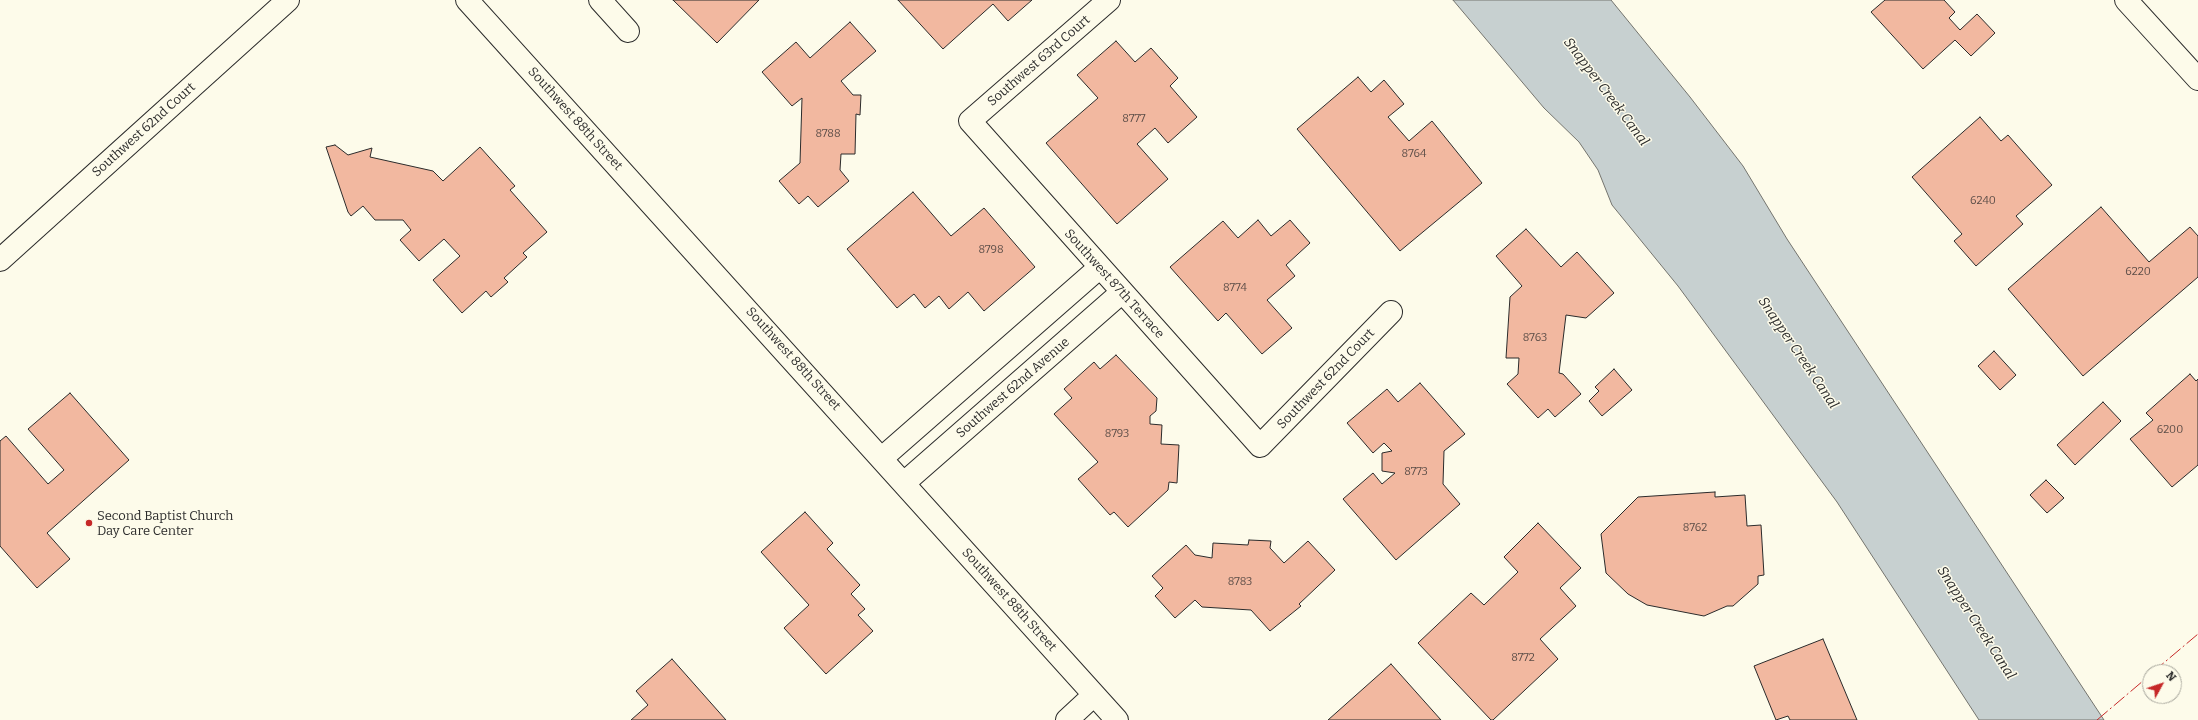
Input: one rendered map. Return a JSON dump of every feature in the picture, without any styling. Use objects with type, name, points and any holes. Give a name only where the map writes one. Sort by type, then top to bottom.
[{"type":"street","name":"Southwest 62nd Court","points":[[0,260],[288,0]]},
{"type":"street","name":"Southwest 88th Street","points":[[467,0],[882,458],[1116,720]]},
{"type":"street","points":[[600,0],[628,31]]},
{"type":"street","name":"Southwest 63rd Court","points":[[970,122],[1109,0]]},
{"type":"street","points":[[2126,0],[2198,79]]},
{"type":"street","name":"Southwest 87th Terrace","points":[[970,122],[1121,293],[1260,446]]},
{"type":"street","points":[[882,458],[1099,268]]},
{"type":"street","name":"Southwest 62nd Avenue","points":[[904,483],[1121,293]]},
{"type":"street","name":"Southwest 62nd Court","points":[[1260,446],[1391,312]]},
{"type":"street","points":[[1067,720],[1094,695]]},
{"type":"water","name":"Snapper Creek Canal","points":[[1453,0],[1611,0],[1690,97],[1743,166],[1787,239],[2104,720],[1979,720],[1837,502],[1678,286],[1612,205],[1598,170],[1579,142],[1544,108]]},
{"type":"building","points":[[673,0],[759,0],[717,43]]},
{"type":"building","points":[[898,0],[1032,0],[1008,21],[993,4],[943,49]]},
{"type":"building","points":[[1885,0],[1944,0],[1955,12],[1949,18],[1960,30],[1977,14],[1995,33],[1971,56],[1955,40],[1923,69],[1871,12]]},
{"type":"building","points":[[850,22],[876,51],[841,81],[853,95],[861,95],[860,115],[856,114],[855,154],[841,154],[840,170],[849,181],[818,207],[808,196],[799,204],[779,181],[800,163],[802,98],[792,106],[762,72],[796,42],[810,58]]},
{"type":"building","points":[[1116,41],[1135,62],[1151,48],[1178,78],[1170,86],[1197,117],[1168,143],[1155,128],[1137,144],[1168,179],[1117,224],[1046,143],[1098,98],[1077,75]]},
{"type":"building","points":[[1358,77],[1371,92],[1384,80],[1404,104],[1388,117],[1409,141],[1432,121],[1482,183],[1400,251],[1297,129]]},
{"type":"building","points":[[1980,117],[2001,141],[2008,135],[2052,185],[2016,216],[2023,224],[1976,266],[1954,241],[1962,234],[1912,177]]},
{"type":"building","points":[[335,145],[348,155],[372,148],[370,157],[433,171],[443,181],[480,147],[515,186],[510,190],[547,232],[523,253],[527,257],[504,278],[508,282],[491,297],[486,291],[462,313],[433,280],[460,256],[444,239],[419,261],[400,240],[411,230],[403,220],[375,220],[363,206],[351,216],[348,212],[326,147]]},
{"type":"building","points":[[913,192],[951,236],[984,208],[1035,267],[984,311],[968,292],[949,309],[939,296],[925,308],[914,294],[897,308],[847,249]]},
{"type":"building","points":[[2101,207],[2149,262],[2190,227],[2198,236],[2198,277],[2083,376],[2008,289]]},
{"type":"building","points":[[1258,220],[1271,236],[1290,220],[1310,243],[1286,265],[1295,276],[1267,300],[1292,328],[1262,354],[1226,313],[1218,321],[1170,267],[1223,221],[1238,238]]},
{"type":"building","points":[[1526,229],[1561,267],[1577,252],[1614,293],[1586,318],[1566,315],[1559,373],[1563,374],[1581,394],[1555,417],[1548,409],[1538,418],[1507,384],[1518,374],[1519,358],[1506,358],[1510,297],[1522,286],[1496,256]]},
{"type":"building","points":[[1994,351],[2016,375],[2000,390],[1978,366]]},
{"type":"building","points":[[1116,355],[1157,398],[1156,411],[1150,416],[1150,424],[1162,425],[1161,444],[1179,445],[1177,483],[1169,482],[1168,490],[1128,527],[1114,512],[1110,515],[1078,479],[1098,462],[1054,414],[1072,398],[1064,389],[1094,362],[1100,369]]},
{"type":"building","points":[[1614,369],[1632,390],[1602,416],[1589,401],[1599,391],[1595,387]]},
{"type":"building","points":[[2190,374],[2196,381],[2198,379],[2198,465],[2172,487],[2130,439],[2153,420],[2146,413]]},
{"type":"building","points":[[1420,383],[1465,434],[1444,451],[1443,484],[1460,504],[1396,560],[1343,499],[1373,473],[1382,484],[1395,473],[1382,471],[1382,453],[1392,451],[1384,443],[1373,453],[1347,423],[1387,389],[1398,402]]},
{"type":"building","points":[[70,393],[129,460],[47,533],[70,559],[37,588],[0,546],[0,441],[6,436],[48,484],[64,470],[28,429]]},
{"type":"building","points":[[2103,402],[2121,421],[2075,465],[2057,445]]},
{"type":"building","points":[[2046,480],[2064,498],[2047,513],[2030,495]]},
{"type":"building","points":[[1715,492],[1715,497],[1745,495],[1747,526],[1761,525],[1764,575],[1758,576],[1758,584],[1733,606],[1727,606],[1704,616],[1647,605],[1628,594],[1606,573],[1601,534],[1638,497]]},
{"type":"building","points":[[805,512],[833,543],[827,549],[860,585],[851,594],[865,609],[858,615],[873,631],[826,674],[784,628],[809,605],[761,552]]},
{"type":"building","points":[[1538,523],[1581,568],[1560,588],[1576,606],[1540,639],[1558,659],[1493,720],[1491,720],[1418,643],[1471,593],[1484,605],[1518,572],[1504,557]]},
{"type":"building","points":[[1249,540],[1271,541],[1270,548],[1284,563],[1308,541],[1335,570],[1299,604],[1301,606],[1270,631],[1251,610],[1202,607],[1195,600],[1175,618],[1155,596],[1163,588],[1152,576],[1186,545],[1195,555],[1212,558],[1213,543],[1248,545]]},
{"type":"building","points":[[1823,639],[1857,720],[1790,720],[1788,716],[1776,720],[1754,666]]},
{"type":"building","points":[[672,659],[726,720],[631,720],[648,705],[636,691]]},
{"type":"building","points":[[1391,664],[1441,720],[1328,720]]},
{"type":"power","points":[[2162,664],[2198,634]]},
{"type":"power","points":[[2097,720],[2142,682]]},
{"type":"place","name":"Second Baptist Church Day Care Center","points":[[89,523]]}]
